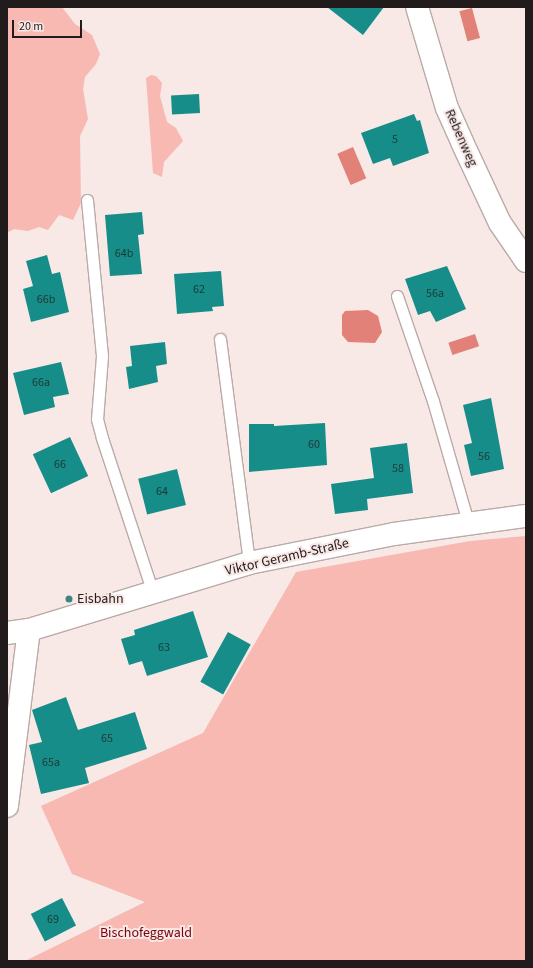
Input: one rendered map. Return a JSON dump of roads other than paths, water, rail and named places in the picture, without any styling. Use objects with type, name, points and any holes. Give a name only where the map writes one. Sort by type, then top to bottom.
[{"type":"street","name":"Rebenweg","points":[[417,7],[447,108],[500,223],[526,261]]},
{"type":"street","name":"Viktor Geramb-Straße","points":[[7,632],[29,630],[249,563],[468,522],[526,516]]},
{"type":"street","points":[[7,806],[29,630]]},
{"type":"lane","points":[[87,200],[102,356],[97,419],[153,592]]},
{"type":"lane","points":[[397,296],[433,401],[468,522]]},
{"type":"lane","points":[[220,339],[249,563]]},
{"type":"place","name":"Eisbahn","points":[[69,599]]},
{"type":"park label","name":"Bischofeggwald","points":[[146,933]]}]
